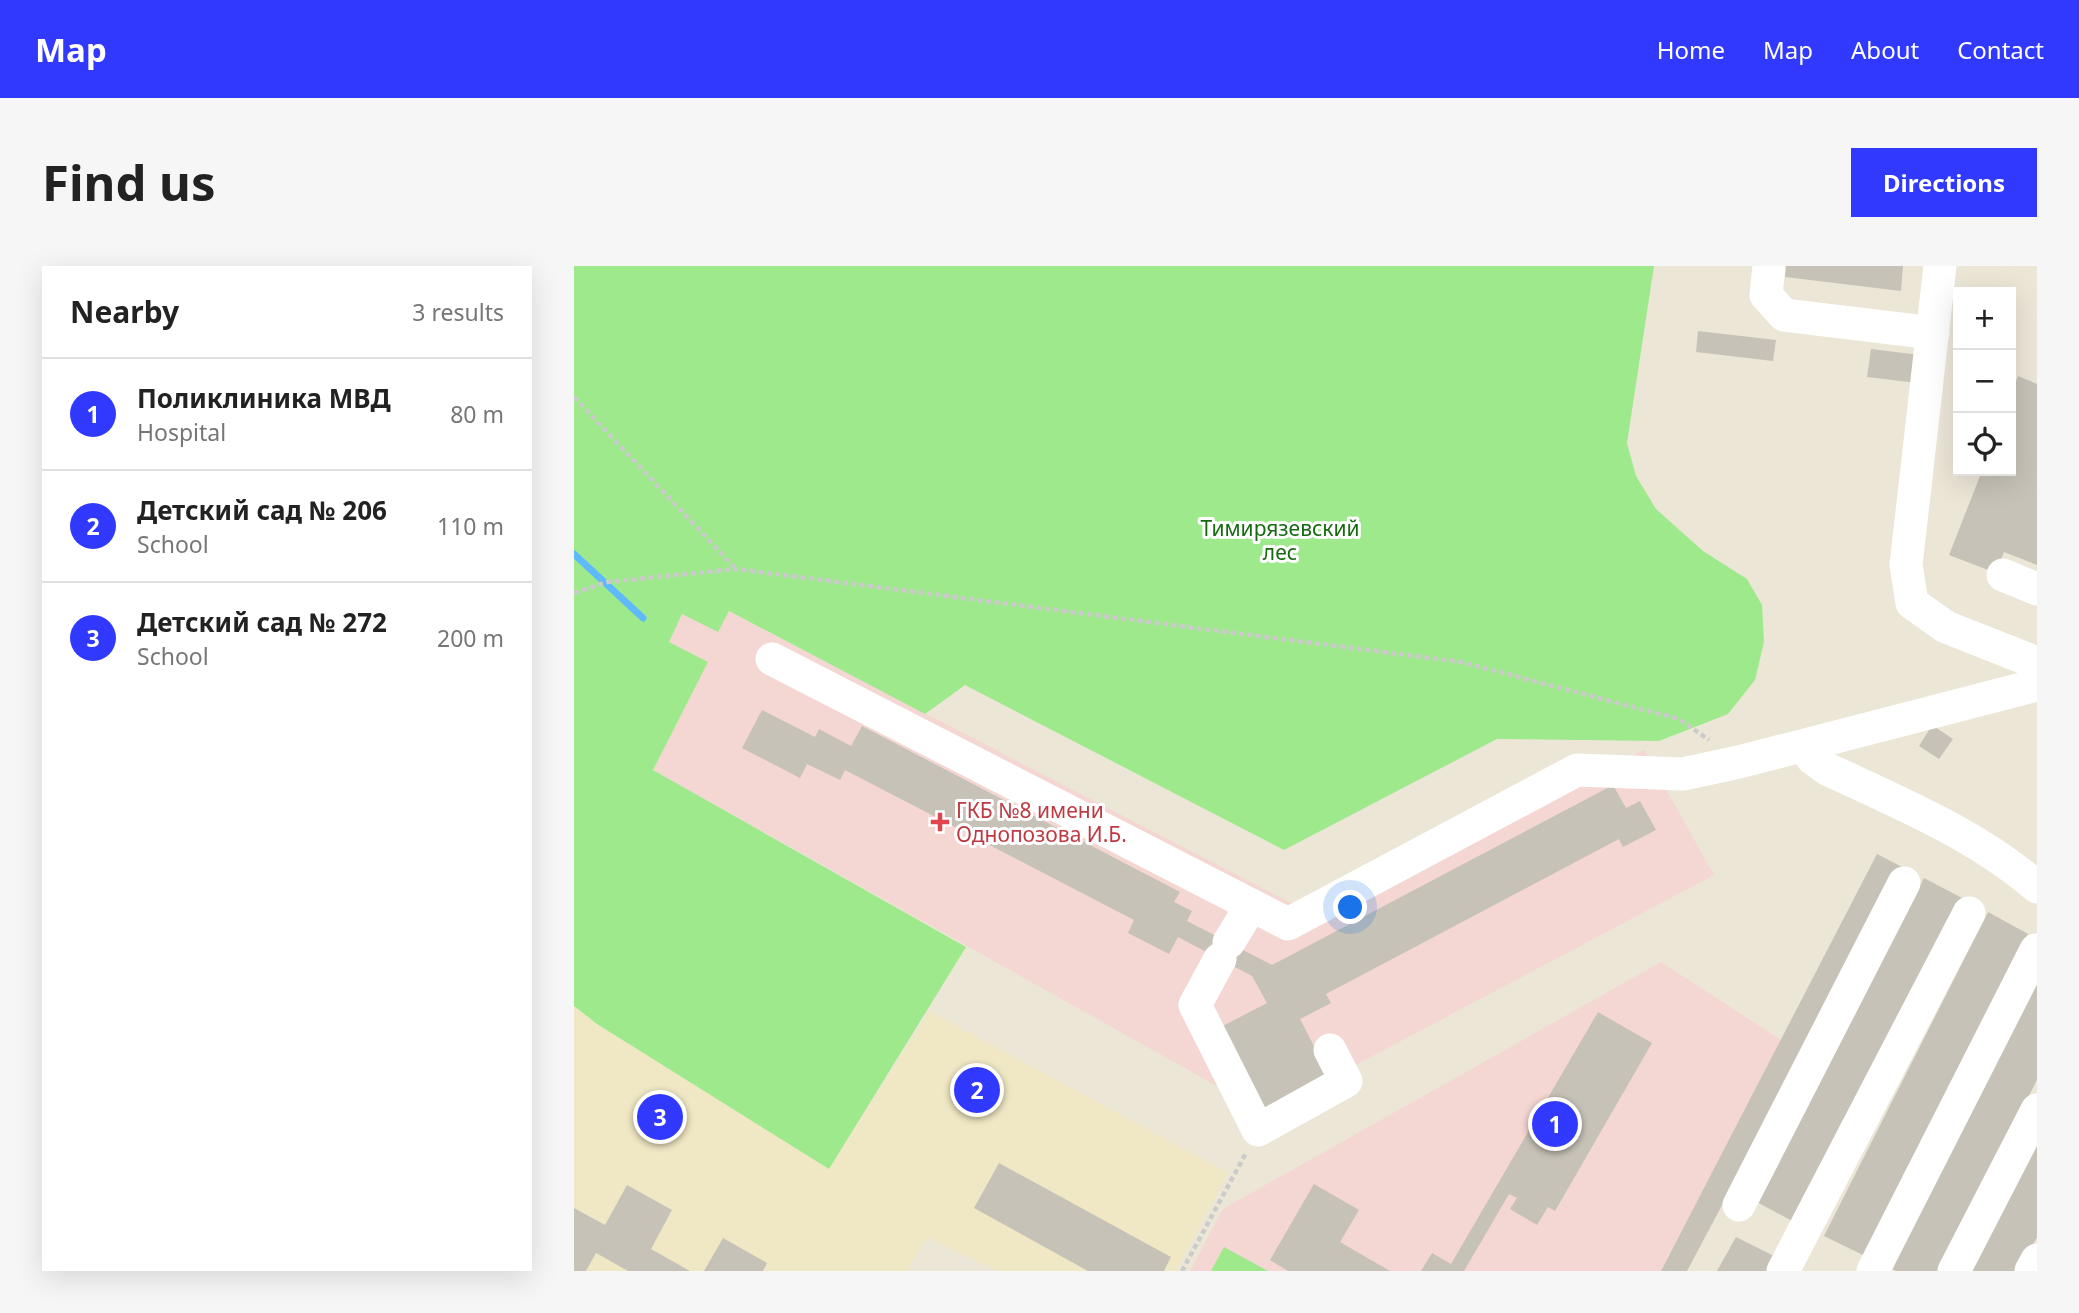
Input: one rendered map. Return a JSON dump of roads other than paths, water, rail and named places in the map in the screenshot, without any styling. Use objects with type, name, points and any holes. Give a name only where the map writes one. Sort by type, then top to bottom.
[{"type":"lane","points":[[1769,266],[1766,295],[1784,315],[1933,333]]},
{"type":"lane","points":[[1940,266],[1906,565],[1912,603],[1946,627],[2037,663]]},
{"type":"lane","points":[[2003,575],[2037,589]]},
{"type":"lane","points":[[772,659],[1288,924],[1577,771],[1683,774],[1805,746],[2037,685]]},
{"type":"lane","points":[[1805,746],[1812,758],[1827,769],[1930,816],[2008,862],[2037,887]]},
{"type":"lane","points":[[1739,1205],[1904,883]]},
{"type":"lane","points":[[1251,906],[1195,1005],[1258,1130],[1346,1081],[1330,1050]]},
{"type":"lane","points":[[1783,1271],[1969,913]]},
{"type":"lane","points":[[1873,1271],[2036,950]]},
{"type":"lane","points":[[1954,1271],[2037,1110]]},
{"type":"lane","points":[[2031,1271],[2037,1260]]},
{"type":"waterway","points":[[574,554],[643,618]]},
{"type":"place","name":"ГКБ №8 имени Однопозова И.Б.","points":[[940,822]]},
{"type":"place","name":"Детский сад № 206","points":[[977,1090]]},
{"type":"place","name":"Детский сад № 272","points":[[660,1117]]},
{"type":"place","name":"Поликлиника МВД","points":[[1555,1124]]},
{"type":"park label","name":"Тимирязевский лес","points":[[1280,540]]}]
